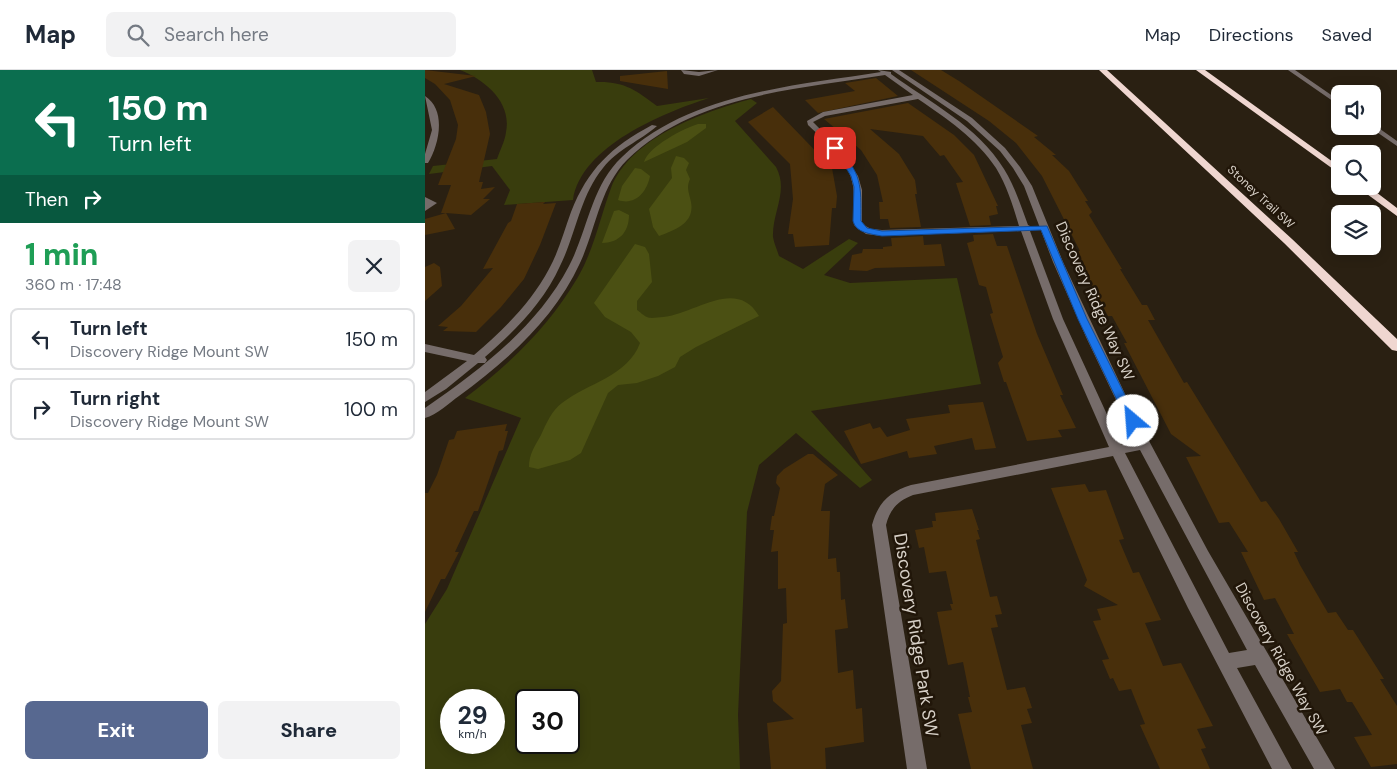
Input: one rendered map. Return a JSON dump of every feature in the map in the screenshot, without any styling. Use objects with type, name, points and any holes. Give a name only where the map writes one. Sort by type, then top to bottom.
[{"type":"highway","name":"Stoney Trail SW","points":[[1103,70],[1288,241],[1397,347]]},
{"type":"highway","points":[[1201,70],[1331,164]]},
{"type":"highway","points":[[1214,70],[1281,120],[1303,143]]},
{"type":"highway","points":[[1373,195],[1397,213]]},
{"type":"street","points":[[685,70],[686,73],[695,74],[715,70]]},
{"type":"street","points":[[1291,70],[1331,98]]},
{"type":"street","points":[[425,414],[494,362],[552,302],[575,265],[599,200],[615,168],[632,151],[657,134],[690,117],[757,96],[887,71]]},
{"type":"street","points":[[425,398],[476,359],[527,308],[556,266],[580,201],[595,172],[621,147],[649,128],[679,114],[739,95],[887,71],[967,131],[986,149],[1006,178],[1059,320],[1117,450],[1282,769]]},
{"type":"street","name":"Discovery Ridge Way SW","points":[[887,71],[931,94],[975,124],[1002,147],[1026,181],[1083,319],[1144,445],[1259,656],[1325,769]]},
{"type":"street","points":[[931,94],[823,114],[810,121],[810,124],[842,154],[855,176],[857,187],[857,225],[865,230],[882,233],[1044,228]]},
{"type":"street","points":[[425,98],[433,111],[436,123],[434,143],[425,161]]},
{"type":"street","points":[[1381,133],[1397,144]]},
{"type":"street","points":[[986,149],[1002,147]]},
{"type":"street","points":[[425,200],[433,203],[425,208]]},
{"type":"street","points":[[580,201],[599,200]]},
{"type":"street","points":[[556,266],[575,265]]},
{"type":"street","points":[[1059,320],[1083,319]]},
{"type":"street","points":[[425,348],[494,362]]},
{"type":"street","name":"Discovery Ridge Park SW","points":[[917,769],[879,526],[882,512],[887,503],[898,495],[911,490],[1144,445]]},
{"type":"street","points":[[1225,662],[1259,656]]},
{"type":"green space","points":[[460,70],[592,70],[596,82],[622,85],[643,95],[657,106],[709,98],[690,104],[648,123],[627,134],[607,148],[591,163],[579,181],[573,200],[504,205],[510,190],[492,166],[429,174],[433,166],[497,159],[505,139],[507,121],[501,102],[487,86]]},
{"type":"green space","points":[[751,99],[757,103],[735,121],[776,167],[780,176],[781,193],[773,228],[773,237],[779,256],[803,269],[849,239],[858,243],[824,275],[850,283],[957,278],[981,384],[811,411],[872,480],[860,488],[796,433],[759,465],[747,512],[738,715],[740,769],[425,769],[425,624],[447,589],[521,418],[465,398],[498,372],[528,343],[567,295],[584,266],[611,188],[621,170],[635,154],[651,141],[691,119]]},
{"type":"green space","points":[[698,124],[706,124],[706,128],[687,142],[644,162],[652,150],[659,144]]},
{"type":"green space","points":[[676,156],[684,158],[689,163],[686,170],[690,179],[688,188],[691,202],[690,215],[683,225],[659,236],[653,227],[649,209],[672,178],[671,168]]},
{"type":"green space","points":[[635,168],[641,169],[650,176],[646,187],[635,199],[630,201],[618,200],[622,186]]},
{"type":"green space","points":[[619,210],[629,215],[625,231],[618,239],[602,243],[614,211]]},
{"type":"green space","points":[[635,244],[645,247],[649,254],[652,282],[637,301],[637,310],[646,316],[650,318],[663,317],[727,298],[739,299],[750,305],[759,316],[696,347],[680,357],[675,367],[658,376],[637,383],[618,385],[608,393],[581,453],[570,460],[538,469],[529,467],[533,450],[555,409],[572,396],[617,371],[634,354],[640,343],[631,332],[605,317],[594,303]]},
{"type":"building","points":[[425,70],[476,76],[444,84],[479,95],[486,112],[490,134],[479,182],[483,182],[481,189],[495,187],[483,199],[490,199],[471,215],[441,213],[451,185],[438,185],[456,139],[458,125],[450,100],[435,84],[425,78]]},
{"type":"building","points":[[911,70],[941,70],[959,81],[1038,136],[1034,137],[1056,155],[1052,155],[1069,171],[1088,201],[1085,201],[1092,212],[1089,215],[1122,269],[1120,269],[1142,305],[1147,305],[1155,320],[1148,320],[1184,383],[1187,382],[1261,502],[1266,501],[1279,519],[1298,552],[1294,552],[1300,565],[1328,613],[1336,612],[1348,630],[1353,630],[1384,679],[1380,679],[1397,706],[1397,764],[1371,767],[1354,737],[1372,735],[1352,702],[1347,702],[1340,689],[1320,692],[1287,634],[1294,634],[1275,598],[1264,600],[1241,552],[1248,552],[1229,522],[1219,523],[1186,457],[1201,456],[1171,434],[1124,343],[1127,343],[1112,316],[1108,316],[1094,290],[1078,251],[1080,251],[1042,176],[1016,143],[989,121]]},
{"type":"building","points":[[667,71],[668,89],[620,81],[620,76]]},
{"type":"building","points":[[876,78],[898,96],[818,113],[805,100],[855,91],[845,83]]},
{"type":"building","points":[[908,103],[954,135],[974,155],[998,206],[996,206],[998,214],[989,216],[991,225],[970,226],[956,183],[963,182],[944,155],[940,156],[923,136],[870,129],[899,154],[915,180],[917,194],[915,194],[921,227],[890,228],[888,219],[880,219],[879,202],[883,202],[877,175],[861,150],[824,119]]},
{"type":"building","points":[[773,107],[832,168],[837,196],[836,208],[832,208],[829,245],[795,247],[793,234],[788,234],[793,199],[790,164],[748,122]]},
{"type":"building","points":[[545,202],[543,204],[556,203],[540,245],[524,279],[501,307],[476,332],[443,331],[448,327],[438,326],[461,306],[493,268],[483,269],[508,223],[511,221],[517,204]]},
{"type":"building","points":[[446,213],[455,229],[425,235],[425,219]]},
{"type":"building","points":[[993,234],[997,246],[1007,246],[1037,334],[1063,395],[1060,395],[1076,428],[1058,430],[1062,437],[1027,441],[1006,382],[1004,382],[998,363],[1003,357],[990,314],[993,313],[986,287],[979,285],[967,243],[974,241],[973,235]]},
{"type":"building","points":[[923,236],[924,245],[941,244],[945,266],[875,268],[867,271],[849,270],[852,255],[862,253],[863,249],[883,249],[883,247],[892,246],[891,238]]},
{"type":"building","points":[[434,263],[440,267],[442,286],[425,301],[425,267]]},
{"type":"building","points":[[983,402],[996,448],[975,450],[972,438],[934,446],[937,454],[909,458],[907,451],[861,464],[844,431],[870,423],[873,429],[880,427],[887,437],[910,430],[906,419],[950,413],[948,405]]},
{"type":"building","points":[[507,424],[505,431],[508,431],[503,450],[499,451],[478,511],[474,511],[455,552],[459,552],[445,579],[441,579],[425,612],[425,493],[428,493],[437,475],[449,440],[454,439],[457,431]]},
{"type":"building","points":[[808,454],[813,454],[838,475],[825,484],[821,511],[830,511],[828,559],[836,558],[837,572],[840,572],[841,600],[845,599],[848,628],[835,630],[838,673],[853,670],[856,709],[862,708],[864,742],[825,748],[826,769],[771,769],[767,723],[794,719],[773,701],[772,691],[781,681],[783,624],[787,623],[786,588],[778,589],[778,551],[771,552],[774,530],[770,530],[780,488],[776,483],[777,476],[784,469]]},
{"type":"building","points":[[1085,484],[1089,492],[1106,490],[1124,539],[1119,540],[1133,573],[1139,572],[1161,620],[1145,623],[1163,666],[1181,663],[1213,726],[1197,729],[1206,748],[1201,749],[1210,769],[1160,769],[1140,725],[1145,724],[1131,689],[1119,691],[1113,678],[1110,679],[1102,660],[1109,659],[1093,621],[1101,620],[1097,609],[1118,605],[1084,586],[1087,580],[1051,488]]},
{"type":"building","points":[[972,509],[979,530],[977,530],[980,539],[976,540],[990,597],[997,596],[1002,614],[995,615],[998,627],[991,628],[1007,690],[1025,687],[1032,708],[1027,709],[1032,723],[1021,725],[1033,769],[971,769],[958,714],[972,712],[963,662],[948,665],[937,612],[952,610],[950,604],[953,604],[946,571],[929,573],[924,547],[919,548],[915,530],[933,527],[932,521],[936,521],[935,513]]},
{"type":"route","points":[[835,148],[842,154],[855,176],[857,187],[857,225],[865,230],[882,233],[1044,228],[1101,359],[1133,421]]}]
